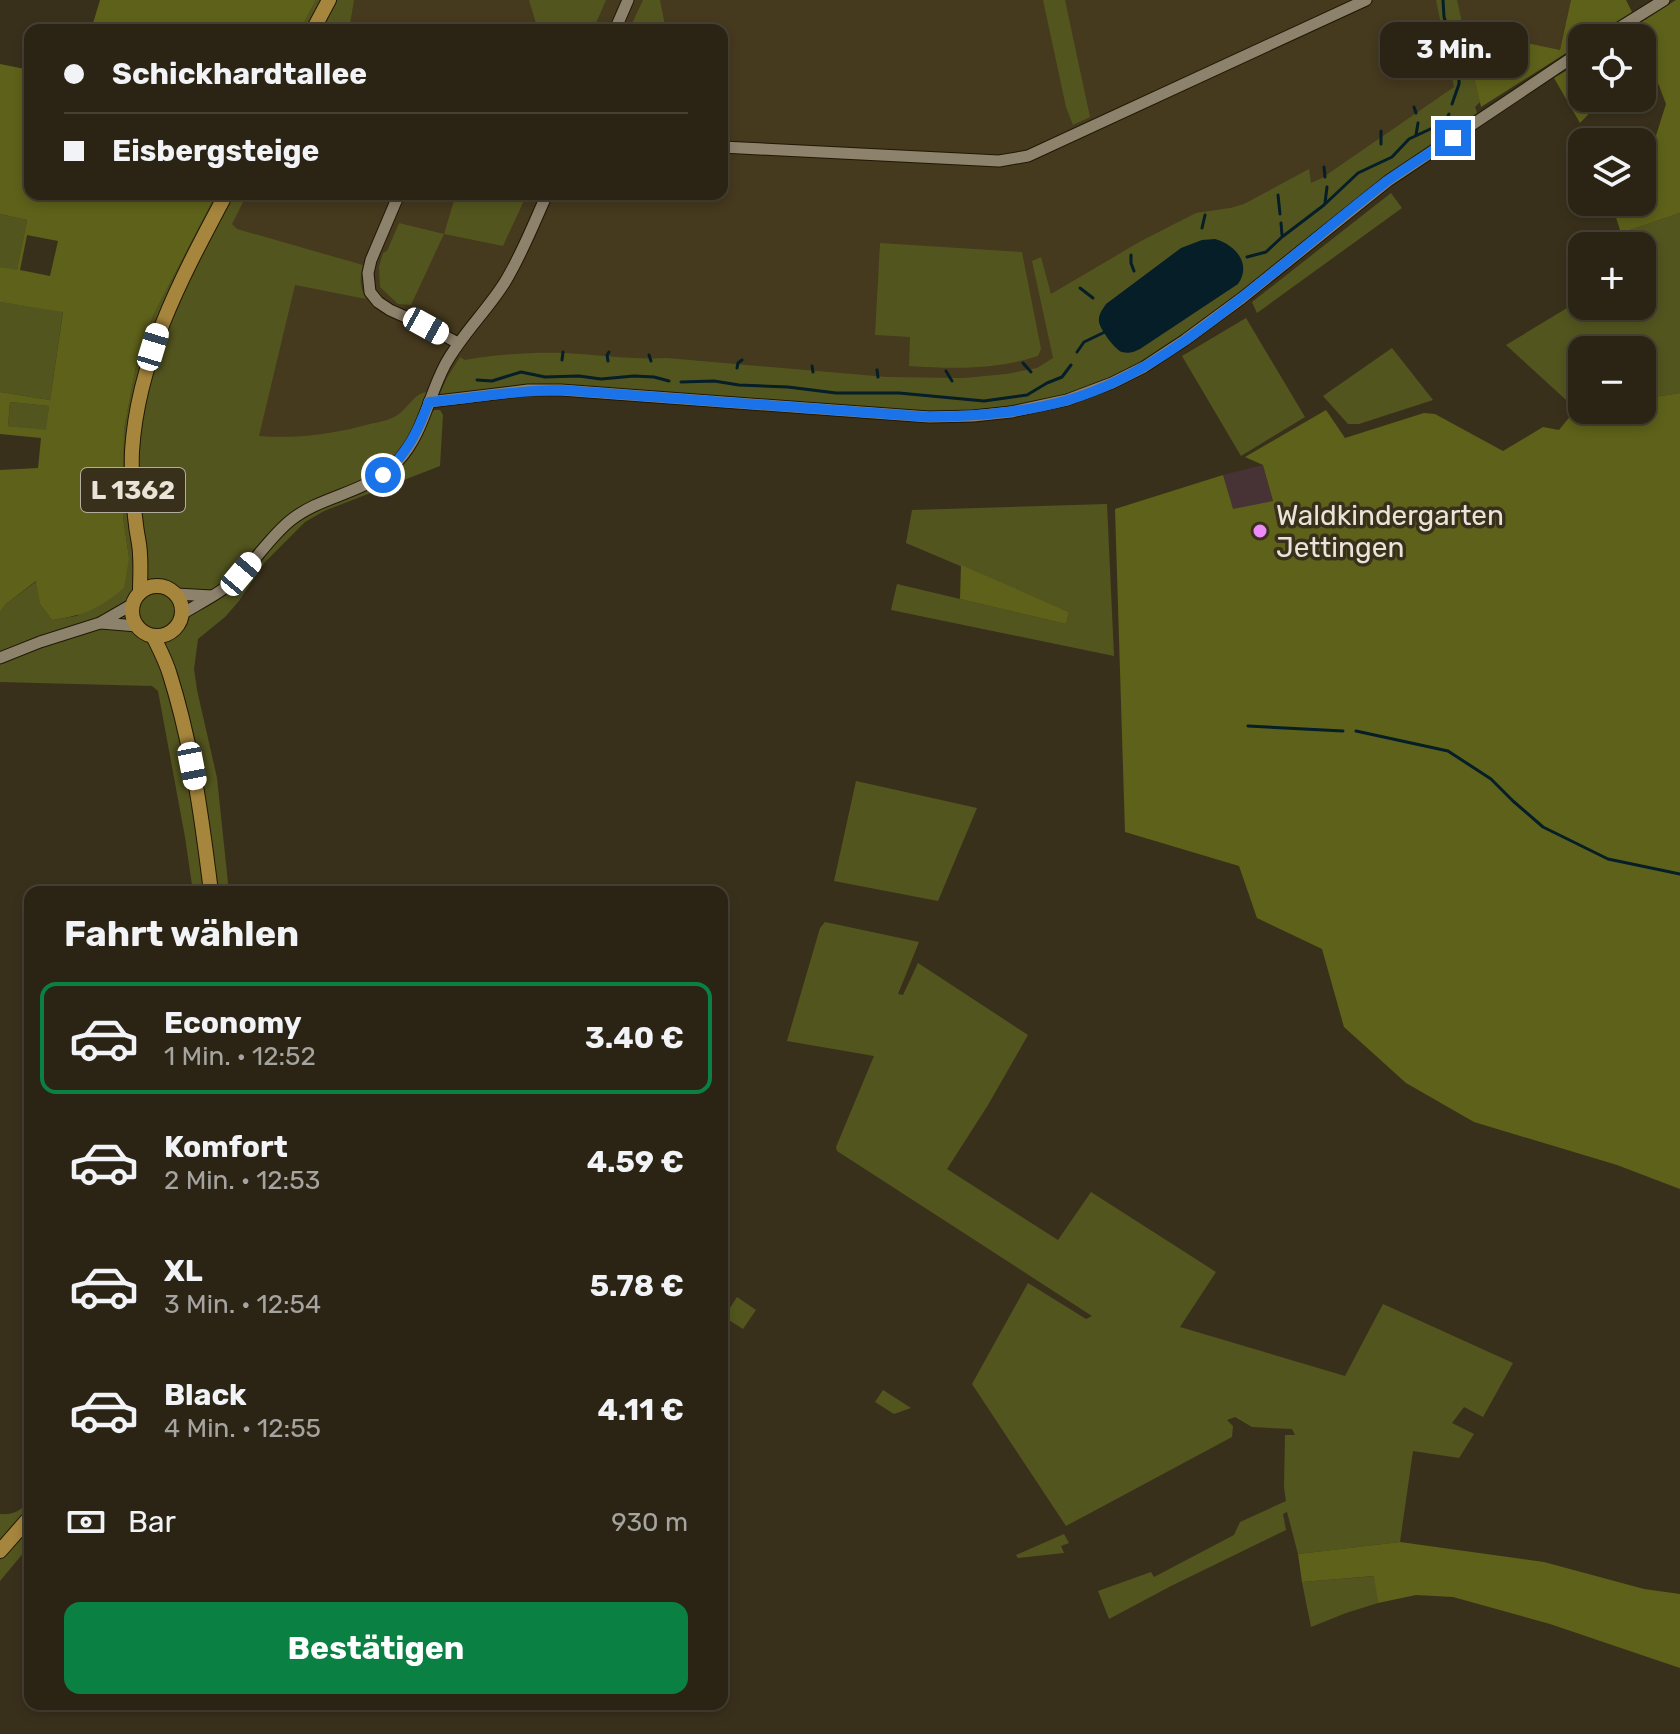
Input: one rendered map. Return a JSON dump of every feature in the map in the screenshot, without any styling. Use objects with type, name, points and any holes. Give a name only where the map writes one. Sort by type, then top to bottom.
[{"type":"main road","points":[[316,24],[329,0]]},
{"type":"main road","name":"L 1362","points":[[136,598],[140,552],[132,469],[139,403],[159,329],[223,200]]},
{"type":"main road","name":"L 1362","points":[[140,552],[160,585]]},
{"type":"main road","points":[[160,585],[176,594],[182,614],[177,626],[167,634],[153,636],[141,631],[132,612],[136,598],[146,588],[160,585]]},
{"type":"main road","points":[[170,673],[172,631]]},
{"type":"main road","points":[[153,636],[170,673],[187,742],[210,886]]},
{"type":"main road","points":[[0,1551],[24,1524]]},
{"type":"street","points":[[618,24],[628,0]]},
{"type":"street","points":[[728,147],[1013,160],[1028,156],[1366,0]]},
{"type":"street","points":[[1625,24],[1664,0]]},
{"type":"street","points":[[429,402],[528,390],[561,390],[929,417],[1011,412],[1067,400],[1122,378],[1172,349],[1242,298],[1388,181],[1568,60]]},
{"type":"street","points":[[396,200],[371,260],[368,273],[370,292],[390,310],[458,343]]},
{"type":"street","points":[[182,614],[213,596],[241,574],[292,519],[316,505],[361,488],[398,462],[419,430],[445,366],[458,343],[473,327],[517,261],[544,200]]},
{"type":"street","points":[[176,594],[213,596]]},
{"type":"street","points":[[0,658],[100,623],[136,598]]},
{"type":"street","points":[[100,623],[137,626]]},
{"type":"shaded area","points":[[100,0],[316,0],[303,24],[93,24]]},
{"type":"shaded area","points":[[316,0],[354,0],[350,24],[303,24]]},
{"type":"shaded area","points":[[335,0],[1571,0],[1560,50],[1480,102],[1475,106],[1477,113],[1411,159],[1207,319],[975,410],[930,411],[512,387],[425,401],[393,457],[380,469],[296,509],[277,523],[238,568],[154,382],[232,200],[728,200],[728,24],[322,24]]},
{"type":"shaded area","points":[[529,0],[606,0],[596,24],[536,24]]},
{"type":"shaded area","points":[[643,0],[660,0],[665,24],[632,24]]},
{"type":"shaded area","points":[[1043,0],[1065,0],[1090,117],[1073,125],[1066,107]]},
{"type":"shaded area","points":[[1436,0],[1457,0],[1480,102],[1475,107],[1477,113],[1352,203],[1173,344],[1122,373],[1080,390],[994,408],[905,411],[512,387],[439,396],[460,357],[465,360],[529,353],[667,358],[887,377],[964,378],[1037,368],[1053,358],[1032,261],[1041,257],[1051,294],[1196,213],[1244,204],[1309,169],[1311,183],[1322,178],[1454,87]]},
{"type":"shaded area","points":[[1571,0],[1626,0],[1632,12],[1613,24],[1568,24],[1568,52],[1481,107],[1466,41],[1470,31],[1560,50]]},
{"type":"shaded area","points":[[1680,0],[1680,213],[1621,232],[1616,216],[1656,216],[1656,136],[1666,104],[1656,78],[1656,24],[1639,24]]},
{"type":"shaded area","points":[[0,64],[24,69],[24,200],[213,200],[154,314],[138,356],[124,429],[123,516],[129,558],[124,588],[91,610],[52,620],[40,604],[36,581],[0,612],[0,470],[38,468],[41,438],[0,434],[0,392],[50,400],[63,312],[0,302],[0,267],[17,270],[27,220],[0,214]],"holes":[[[27,235],[58,241],[50,276],[20,270]],[[10,402],[49,406],[46,430],[8,426]]]},
{"type":"shaded area","points":[[1568,70],[1568,102],[1554,78]]},
{"type":"shaded area","points":[[1574,112],[1591,112],[1580,123]]},
{"type":"shaded area","points":[[1391,193],[1402,208],[1257,313],[1252,302]]},
{"type":"shaded area","points":[[213,200],[244,200],[232,224],[237,229],[363,265],[361,282],[366,299],[295,285],[259,436],[315,435],[382,421],[399,414],[419,395],[428,392],[411,431],[396,454],[363,480],[311,501],[285,518],[224,580],[231,590],[301,520],[370,488],[395,472],[413,453],[434,410],[440,410],[443,415],[440,466],[324,511],[305,522],[265,562],[225,617],[198,639],[194,669],[217,778],[227,886],[192,886],[158,691],[152,686],[0,682],[0,612],[6,604],[37,581],[40,604],[52,620],[77,616],[129,558],[123,516],[124,429],[138,356],[154,314]]},
{"type":"shaded area","points":[[454,200],[524,200],[503,246],[444,234]]},
{"type":"shaded area","points":[[1680,213],[1680,393],[1656,397],[1656,336],[1568,336],[1568,402],[1506,345],[1568,307],[1568,320],[1656,320],[1656,232],[1624,232]]},
{"type":"shaded area","points":[[0,214],[27,220],[17,271],[0,267]]},
{"type":"shaded area","points":[[399,223],[444,234],[411,305],[398,304],[380,287],[379,267]]},
{"type":"shaded area","points":[[880,243],[1022,252],[1041,349],[1038,356],[1006,364],[974,367],[909,366],[910,337],[875,335]]},
{"type":"shaded area","points":[[0,302],[63,311],[50,400],[0,392]]},
{"type":"shaded area","points":[[1246,318],[1305,417],[1241,456],[1182,356]]},
{"type":"shaded area","points":[[1392,348],[1433,400],[1359,424],[1348,424],[1323,396]]},
{"type":"shaded area","points":[[1680,393],[1680,1189],[1617,1165],[1474,1122],[1406,1083],[1344,1027],[1322,949],[1257,918],[1239,866],[1125,832],[1115,509],[1223,475],[1233,509],[1273,501],[1263,465],[1245,457],[1326,410],[1345,438],[1424,413],[1435,414],[1503,451],[1543,427],[1559,430],[1568,419],[1568,424],[1656,424],[1656,397]]},
{"type":"shaded area","points":[[10,402],[49,406],[47,431],[8,426]]},
{"type":"shaded area","name":"Waldkindergarten Jettingen","points":[[1263,465],[1287,554],[1247,564],[1223,475]]},
{"type":"shaded area","points":[[1107,504],[1114,656],[891,610],[897,584],[1066,624],[1069,612],[906,543],[912,510]]},
{"type":"shaded area","points":[[961,565],[1069,612],[1066,624],[960,599]]},
{"type":"shaded area","points":[[856,781],[977,808],[938,901],[834,881]]},
{"type":"shaded area","points":[[825,922],[919,942],[898,994],[903,995],[918,963],[1028,1035],[947,1169],[1058,1240],[1091,1192],[1216,1272],[1180,1327],[1345,1376],[1383,1304],[1513,1363],[1483,1417],[1464,1407],[1452,1423],[1474,1434],[1459,1458],[1413,1451],[1400,1542],[1298,1554],[1287,1512],[1283,1514],[1286,1530],[1109,1619],[1098,1591],[1151,1572],[1154,1577],[1234,1535],[1240,1522],[1286,1501],[1285,1435],[1295,1435],[1292,1429],[1252,1427],[1235,1417],[1227,1420],[1233,1426],[1232,1437],[1066,1526],[972,1384],[1028,1283],[1086,1319],[1092,1316],[837,1151],[874,1056],[787,1041],[820,928]]},
{"type":"shaded area","points":[[737,1297],[756,1310],[743,1329],[728,1320],[728,1311]]},
{"type":"shaded area","points":[[883,1390],[911,1408],[894,1414],[875,1402]]},
{"type":"shaded area","points":[[23,1507],[24,1552],[0,1581],[0,1514],[17,1512]]},
{"type":"shaded area","points":[[1064,1534],[1069,1543],[1061,1546],[1064,1553],[1018,1558],[1016,1555]]},
{"type":"shaded area","points":[[1400,1542],[1544,1562],[1644,1589],[1680,1594],[1680,1668],[1550,1624],[1453,1597],[1416,1595],[1378,1603],[1374,1576],[1302,1582],[1298,1554]]},
{"type":"shaded area","points":[[1375,1576],[1378,1603],[1311,1627],[1302,1582]]},
{"type":"water","points":[[1215,239],[1240,256],[1243,269],[1238,284],[1140,349],[1127,353],[1116,347],[1099,322],[1106,304],[1181,248]]},
{"type":"waterway","points":[[1443,0],[1444,17],[1459,78],[1452,104]]},
{"type":"waterway","points":[[1414,107],[1416,113]]},
{"type":"waterway","points":[[1247,257],[1266,252],[1358,173],[1392,157],[1409,139],[1441,124],[1449,114]]},
{"type":"waterway","points":[[1416,135],[1418,123]]},
{"type":"waterway","points":[[1381,131],[1381,144]]},
{"type":"waterway","points":[[1324,167],[1325,177]]},
{"type":"waterway","points":[[1325,203],[1327,187]]},
{"type":"waterway","points":[[1278,195],[1280,214]]},
{"type":"waterway","points":[[1202,228],[1205,215]]},
{"type":"waterway","points":[[1281,223],[1282,235]]},
{"type":"waterway","points":[[1131,255],[1134,271]]},
{"type":"waterway","points":[[1080,288],[1093,298]]},
{"type":"waterway","points":[[1077,352],[1084,342],[1107,331]]},
{"type":"waterway","points":[[562,360],[563,352]]},
{"type":"waterway","points":[[608,361],[609,352]]},
{"type":"waterway","points":[[649,355],[651,361]]},
{"type":"waterway","points":[[737,368],[742,360]]},
{"type":"waterway","points":[[1023,363],[1031,372]]},
{"type":"waterway","points":[[681,382],[714,381],[836,393],[899,393],[984,401],[1027,395],[1062,377],[1071,365]]},
{"type":"waterway","points":[[812,366],[813,372]]},
{"type":"waterway","points":[[877,370],[878,377]]},
{"type":"waterway","points":[[946,371],[952,381]]},
{"type":"waterway","points":[[477,380],[492,381],[521,372],[545,377],[601,379],[634,376],[669,381]]},
{"type":"waterway","points":[[1248,726],[1343,731]]},
{"type":"waterway","points":[[1356,731],[1448,751],[1491,779],[1543,827],[1608,859],[1680,874]]},
{"type":"place","name":"Waldkindergarten Jettingen","points":[[1260,531]]},
{"type":"route","points":[[383,475],[409,447],[429,402],[490,394],[561,390],[929,417],[1011,412],[1067,400],[1112,383],[1172,349],[1242,298],[1388,181],[1453,138]]}]
